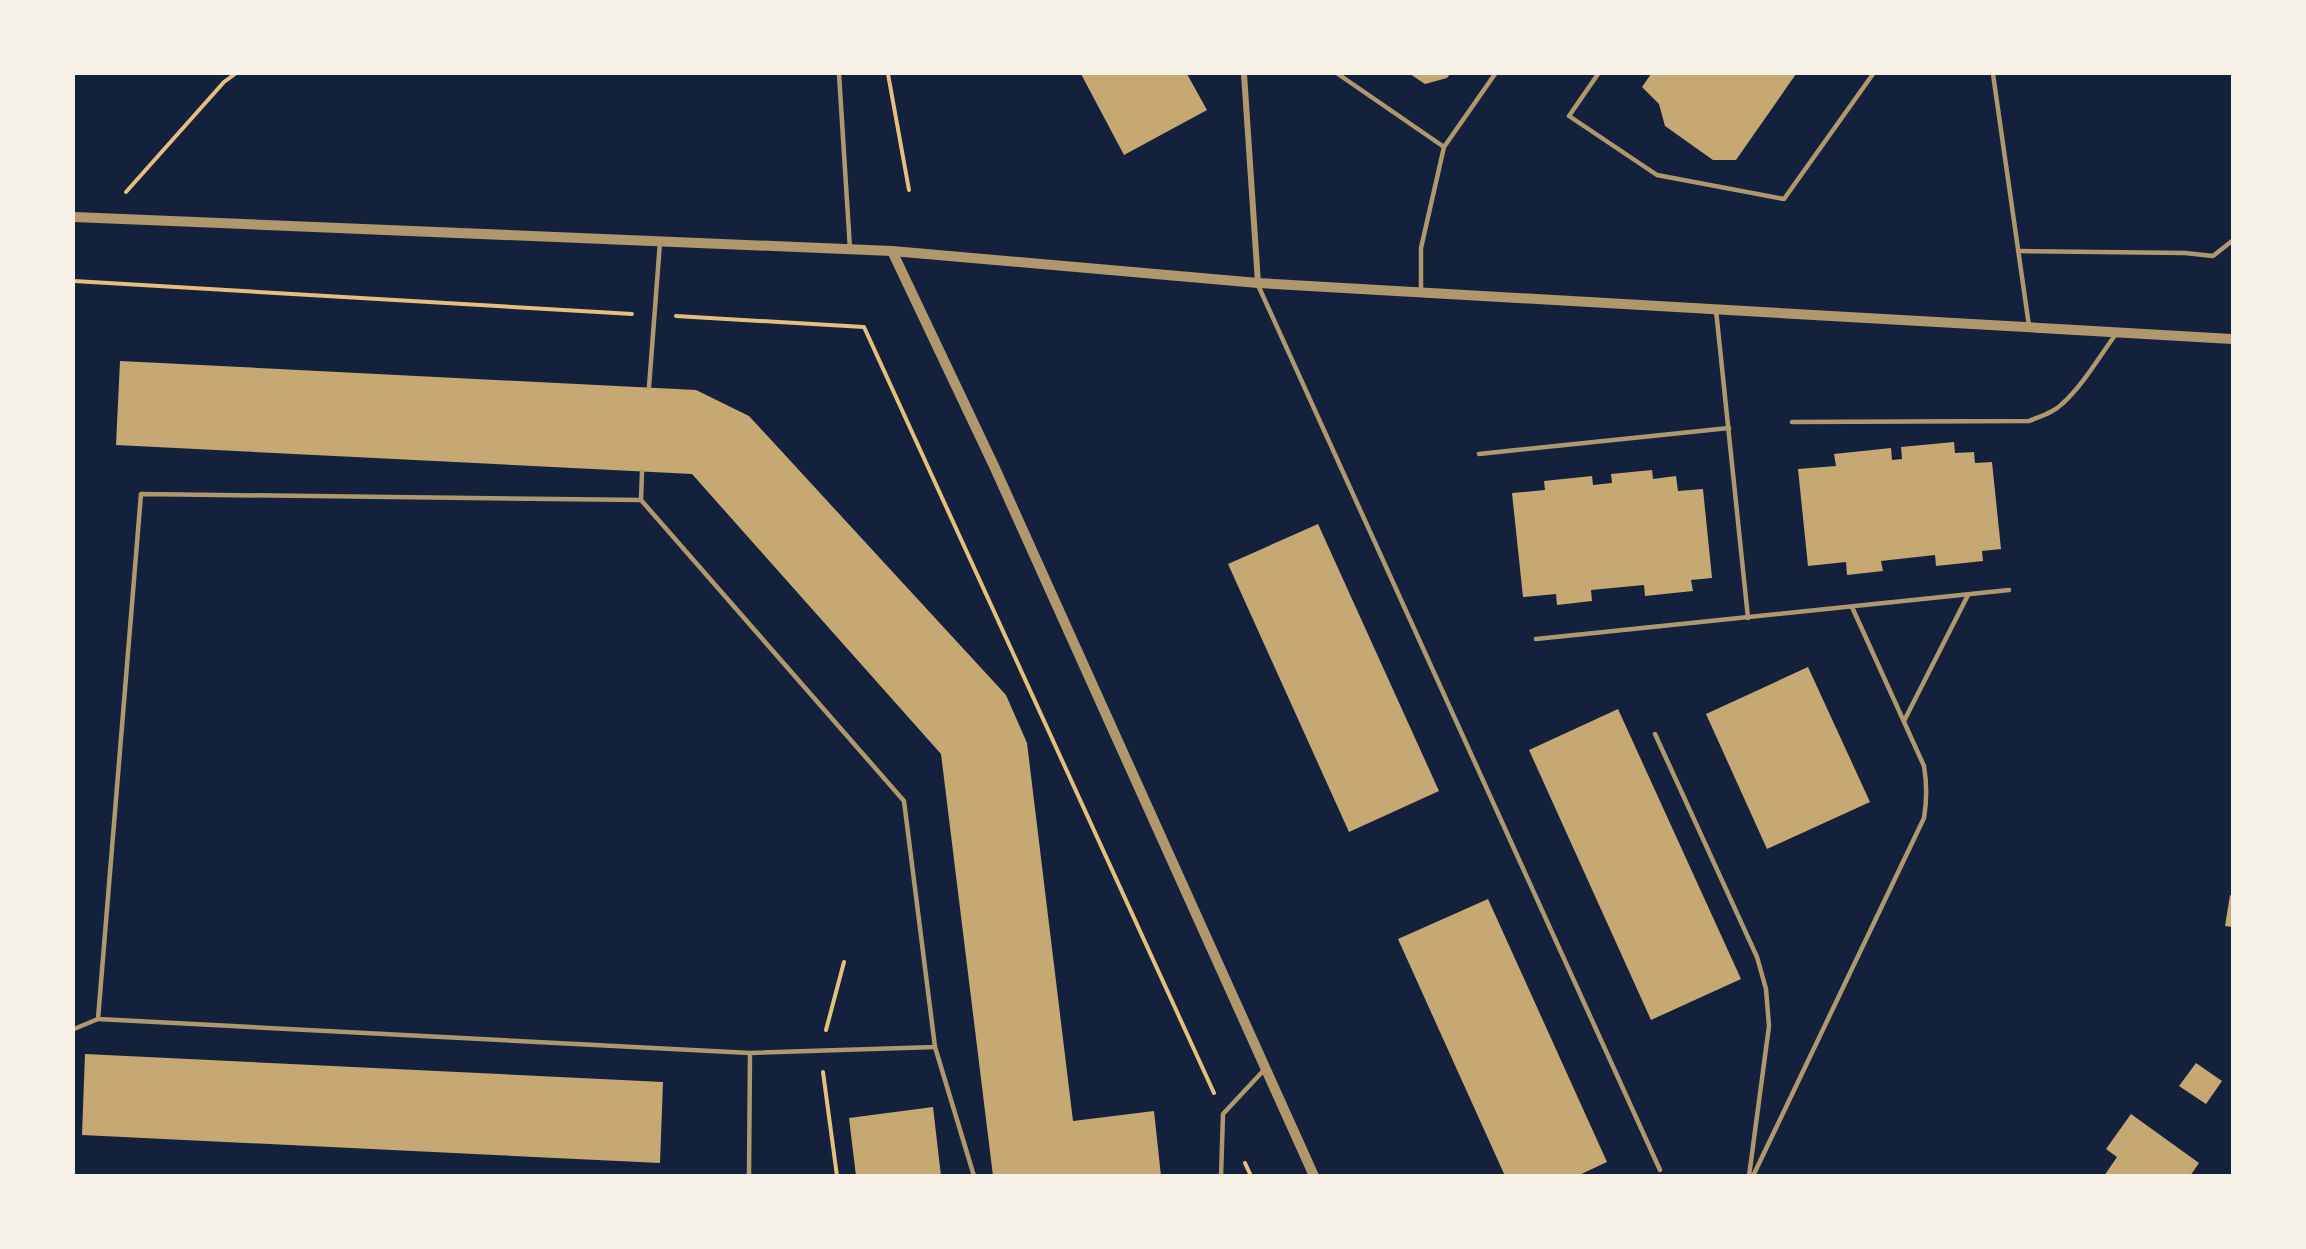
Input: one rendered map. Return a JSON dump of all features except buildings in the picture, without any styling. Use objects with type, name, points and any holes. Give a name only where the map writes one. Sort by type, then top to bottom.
[{"type":"street","points":[[1244,74],[1257,283]]},
{"type":"street","points":[[74,217],[892,251],[1257,283],[2232,339]]},
{"type":"street","points":[[892,251],[994,466],[1314,1176]]},
{"type":"lane","points":[[840,74],[850,249]]},
{"type":"lane","points":[[1338,74],[1444,147]]},
{"type":"lane","points":[[1421,293],[1421,248],[1444,147],[1495,74]]},
{"type":"lane","points":[[1598,74],[1569,116],[1657,175],[1784,198],[1874,74]]},
{"type":"lane","points":[[1993,74],[2030,329]]},
{"type":"lane","points":[[2018,251],[2185,253],[2213,256],[2232,241]]},
{"type":"lane","points":[[649,387],[660,242]]},
{"type":"lane","points":[[1257,283],[1660,1170]]},
{"type":"lane","points":[[1716,310],[1748,618]]},
{"type":"lane","points":[[1792,422],[2029,421],[2062,405],[2077,388],[2116,333]]},
{"type":"lane","points":[[1479,454],[1729,428]]},
{"type":"lane","points":[[642,472],[641,501],[904,801],[935,1047],[974,1176]]},
{"type":"lane","points":[[98,1019],[141,494],[641,501]]},
{"type":"lane","points":[[1536,639],[2009,590]]},
{"type":"lane","points":[[1904,721],[1968,595]]},
{"type":"lane","points":[[1751,1176],[1924,818],[1927,793],[1924,766],[1852,607]]},
{"type":"lane","points":[[1655,734],[1757,957],[1766,990],[1769,1026],[1751,1176]]},
{"type":"lane","points":[[74,1029],[98,1019],[750,1053],[935,1047]]},
{"type":"lane","points":[[749,1176],[750,1053]]},
{"type":"lane","points":[[1221,1176],[1223,1114],[1266,1068]]},
{"type":"path","points":[[103,218],[224,82],[236,74]]},
{"type":"path","points":[[888,74],[909,190]]},
{"type":"path","points":[[74,281],[864,327],[1223,1114]]},
{"type":"path","points":[[1242,1155],[1251,1176]]}]
